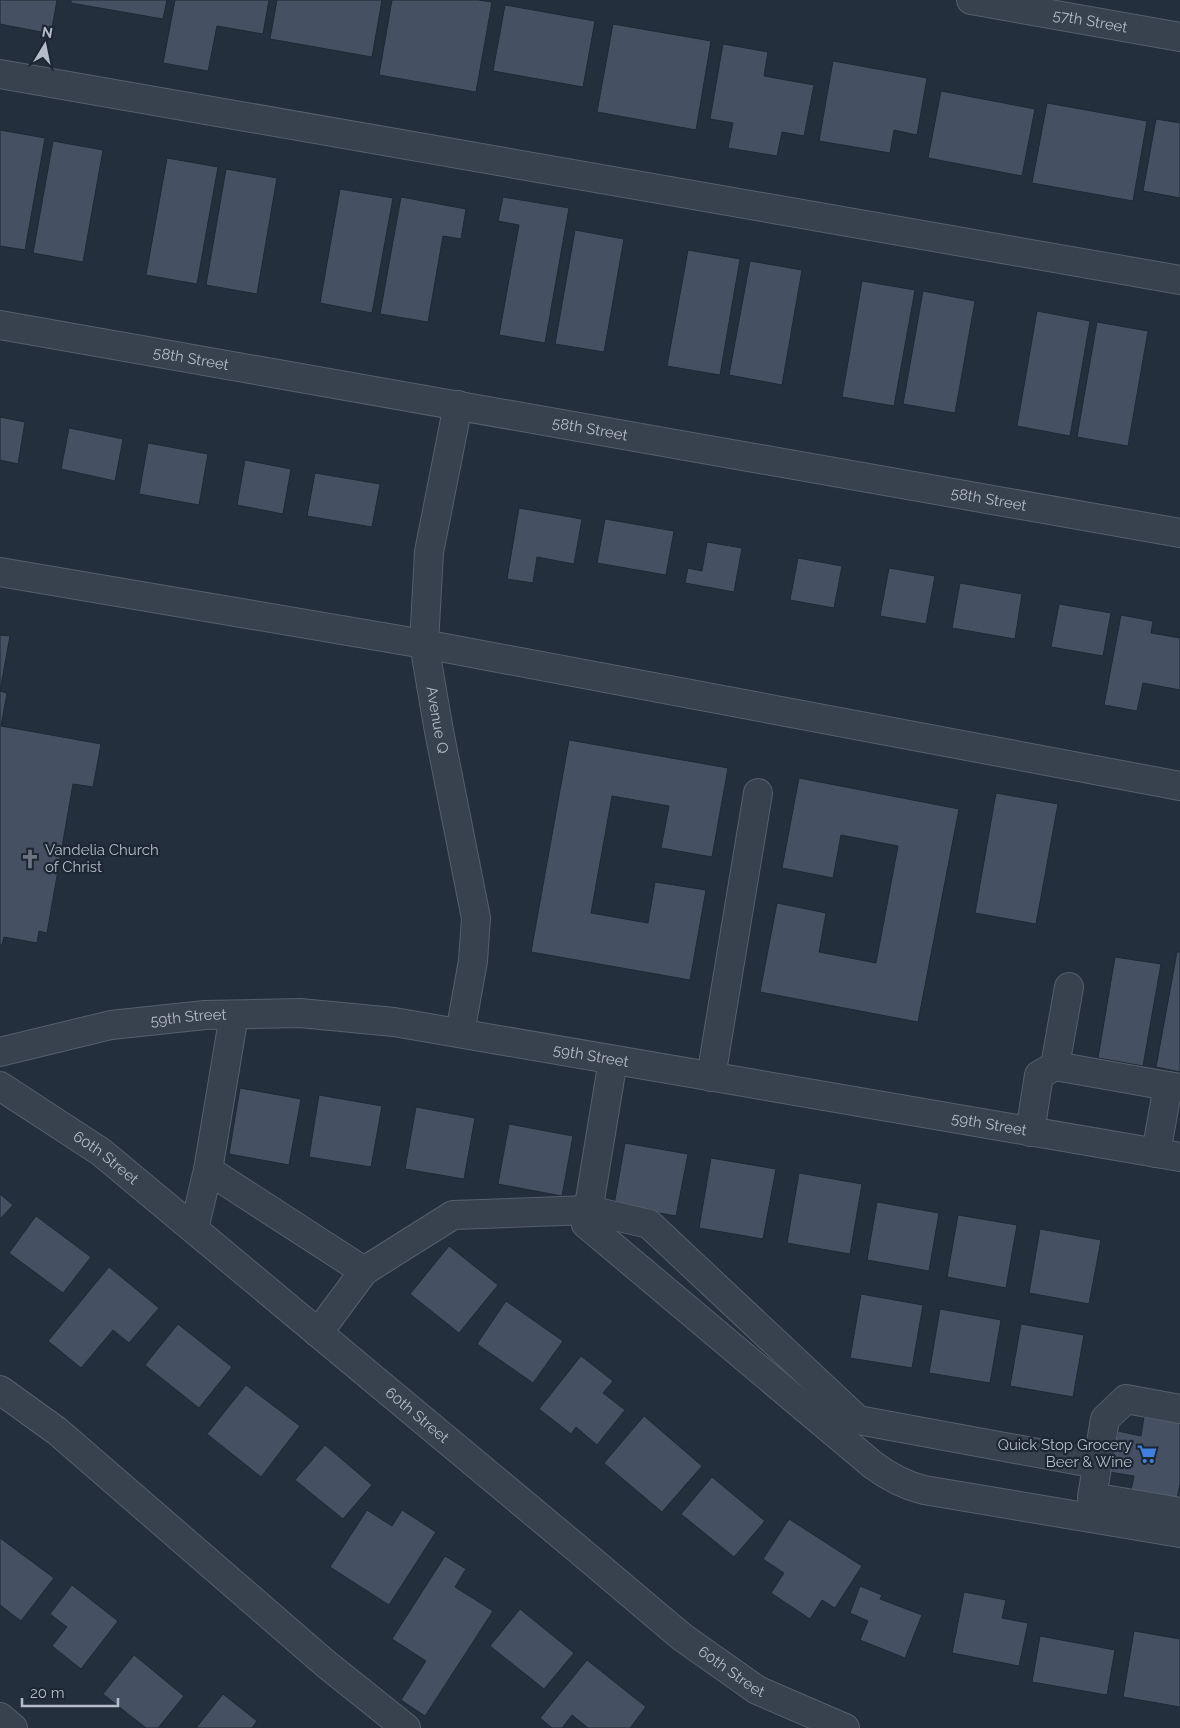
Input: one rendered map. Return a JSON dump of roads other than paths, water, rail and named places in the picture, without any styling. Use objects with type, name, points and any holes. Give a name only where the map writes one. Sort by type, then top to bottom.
[{"type":"street","name":"57th Street","points":[[971,0],[1180,37]]},
{"type":"street","points":[[0,74],[1180,280]]},
{"type":"street","name":"58th Street","points":[[0,325],[1180,533]]},
{"type":"street","name":"Avenue Q","points":[[458,406],[429,552],[424,644],[476,918],[473,960],[460,1033]]},
{"type":"street","points":[[0,572],[424,644],[1180,786]]},
{"type":"street","points":[[711,1077],[758,793]]},
{"type":"street","points":[[1055,1066],[1069,987]]},
{"type":"street","name":"59th Street","points":[[0,1052],[111,1025],[205,1015],[300,1013],[394,1022],[1168,1155]]},
{"type":"street","points":[[194,1229],[208,1170],[234,1015]]},
{"type":"street","points":[[613,1060],[586,1224],[888,1476],[906,1486],[924,1490],[1138,1516],[1180,1512]]},
{"type":"street","points":[[1030,1132],[1039,1075],[1055,1066],[1174,1087],[1168,1155]]},
{"type":"street","name":"60th Street","points":[[0,1086],[101,1152],[682,1637],[757,1690],[845,1728]]},
{"type":"street","points":[[208,1170],[364,1271]]},
{"type":"street","points":[[318,1333],[364,1271],[453,1215],[589,1210],[649,1224],[858,1420],[1097,1464]]},
{"type":"street","points":[[0,1390],[57,1431],[326,1664],[406,1728]]},
{"type":"street","points":[[1180,1409],[1126,1399],[1105,1419],[1092,1497],[1180,1533]]},
{"type":"street","points":[[0,1717],[13,1728]]},
{"type":"place","name":"Vandelia Church of Christ","points":[[30,859]]},
{"type":"place","name":"Quick Stop Grocery Beer & Wine","points":[[1147,1454]]}]
